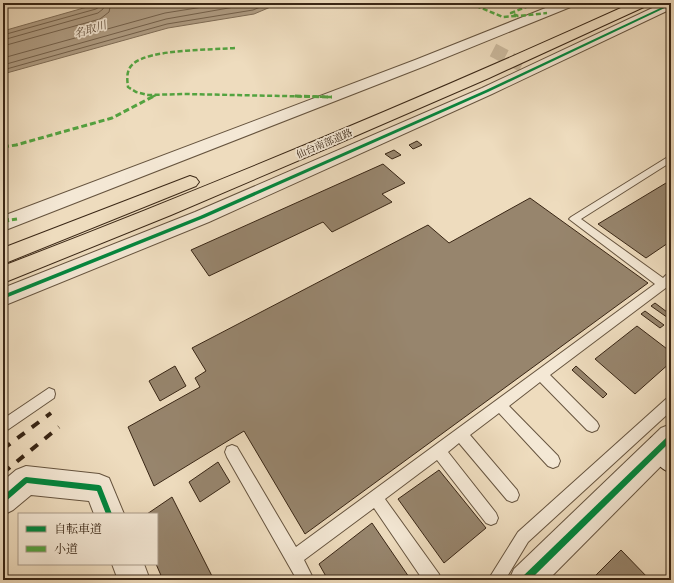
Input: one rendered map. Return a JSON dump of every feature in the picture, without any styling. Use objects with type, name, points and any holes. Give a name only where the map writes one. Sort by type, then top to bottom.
[{"type":"highway","name":"仙台南部道路","points":[[252,158],[434,83],[618,3]]},
{"type":"highway","name":"仙台南部道路","points":[[3,275],[320,145],[525,57],[642,3]]},
{"type":"highway","points":[[3,256],[207,176]]},
{"type":"street","points":[[3,224],[332,97],[569,3]]},
{"type":"street","points":[[332,97],[361,96],[423,77],[537,28],[570,10],[577,5],[577,3]]},
{"type":"street","points":[[3,297],[202,217],[526,67],[671,4]]},
{"type":"street","points":[[525,580],[668,448]]},
{"type":"street","points":[[3,500],[26,480],[99,488],[109,513]]},
{"type":"street","points":[[128,565],[134,580]]},
{"type":"lane","points":[[294,558],[667,281],[574,219],[671,158]]},
{"type":"lane","points":[[540,375],[592,426]]},
{"type":"lane","points":[[3,427],[49,394]]},
{"type":"lane","points":[[496,580],[523,537],[671,403]]},
{"type":"lane","points":[[500,405],[553,461]]},
{"type":"lane","points":[[460,434],[512,494]]},
{"type":"lane","points":[[438,451],[491,518]]},
{"type":"lane","points":[[232,452],[306,580]]},
{"type":"lane","points":[[375,497],[433,580]]},
{"type":"water","name":"名取川","points":[[101,3],[280,3],[254,14],[168,28],[3,74],[3,31]]},
{"type":"building","points":[[417,141],[422,145],[413,149],[409,145]]},
{"type":"building","points":[[394,150],[401,155],[392,159],[385,154]]},
{"type":"building","points":[[383,164],[405,183],[382,194],[392,202],[332,232],[323,222],[209,276],[191,250]]},
{"type":"building","points":[[671,180],[671,241],[646,258],[598,224]]},
{"type":"building","points":[[530,198],[648,283],[305,534],[244,431],[154,486],[128,427],[200,387],[195,378],[206,371],[192,348],[428,225],[449,243]]},
{"type":"building","points":[[655,303],[671,315],[671,320],[651,306]]},
{"type":"building","points":[[645,311],[664,325],[660,328],[641,314]]},
{"type":"building","points":[[637,326],[671,352],[671,362],[635,394],[595,359]]},
{"type":"building","points":[[175,366],[186,386],[160,401],[149,381]]},
{"type":"building","points":[[576,366],[607,394],[603,398],[572,370]]},
{"type":"building","points":[[218,462],[230,482],[200,502],[189,482]]},
{"type":"building","points":[[439,470],[486,528],[444,563],[398,499]]},
{"type":"building","points":[[172,497],[214,580],[163,580],[156,565],[158,565],[158,513],[148,513]]},
{"type":"building","points":[[372,523],[411,580],[328,580],[319,564]]},
{"type":"building","points":[[621,550],[650,580],[599,580],[595,576]]},
{"type":"tunnel","points":[[493,50],[522,65]]},
{"type":"railway","points":[[3,449],[51,413]]},
{"type":"railway","points":[[3,473],[59,427]]},
{"type":"marked path","points":[[469,3],[503,17],[516,16]]},
{"type":"marked path","points":[[536,3],[511,13],[518,16],[547,13]]},
{"type":"marked path","points":[[235,48],[157,54],[144,58],[133,64],[127,73],[128,87],[136,92],[148,95],[184,94],[332,97]]},
{"type":"marked path","points":[[3,147],[16,145],[112,118],[156,95]]},
{"type":"marked path","points":[[3,221],[17,219]]},
{"type":"cycle path","points":[[3,297],[202,217],[487,91],[671,4]]},
{"type":"cycle path","points":[[525,580],[671,437]]},
{"type":"cycle path","points":[[3,500],[26,480],[99,488],[109,513]]}]
